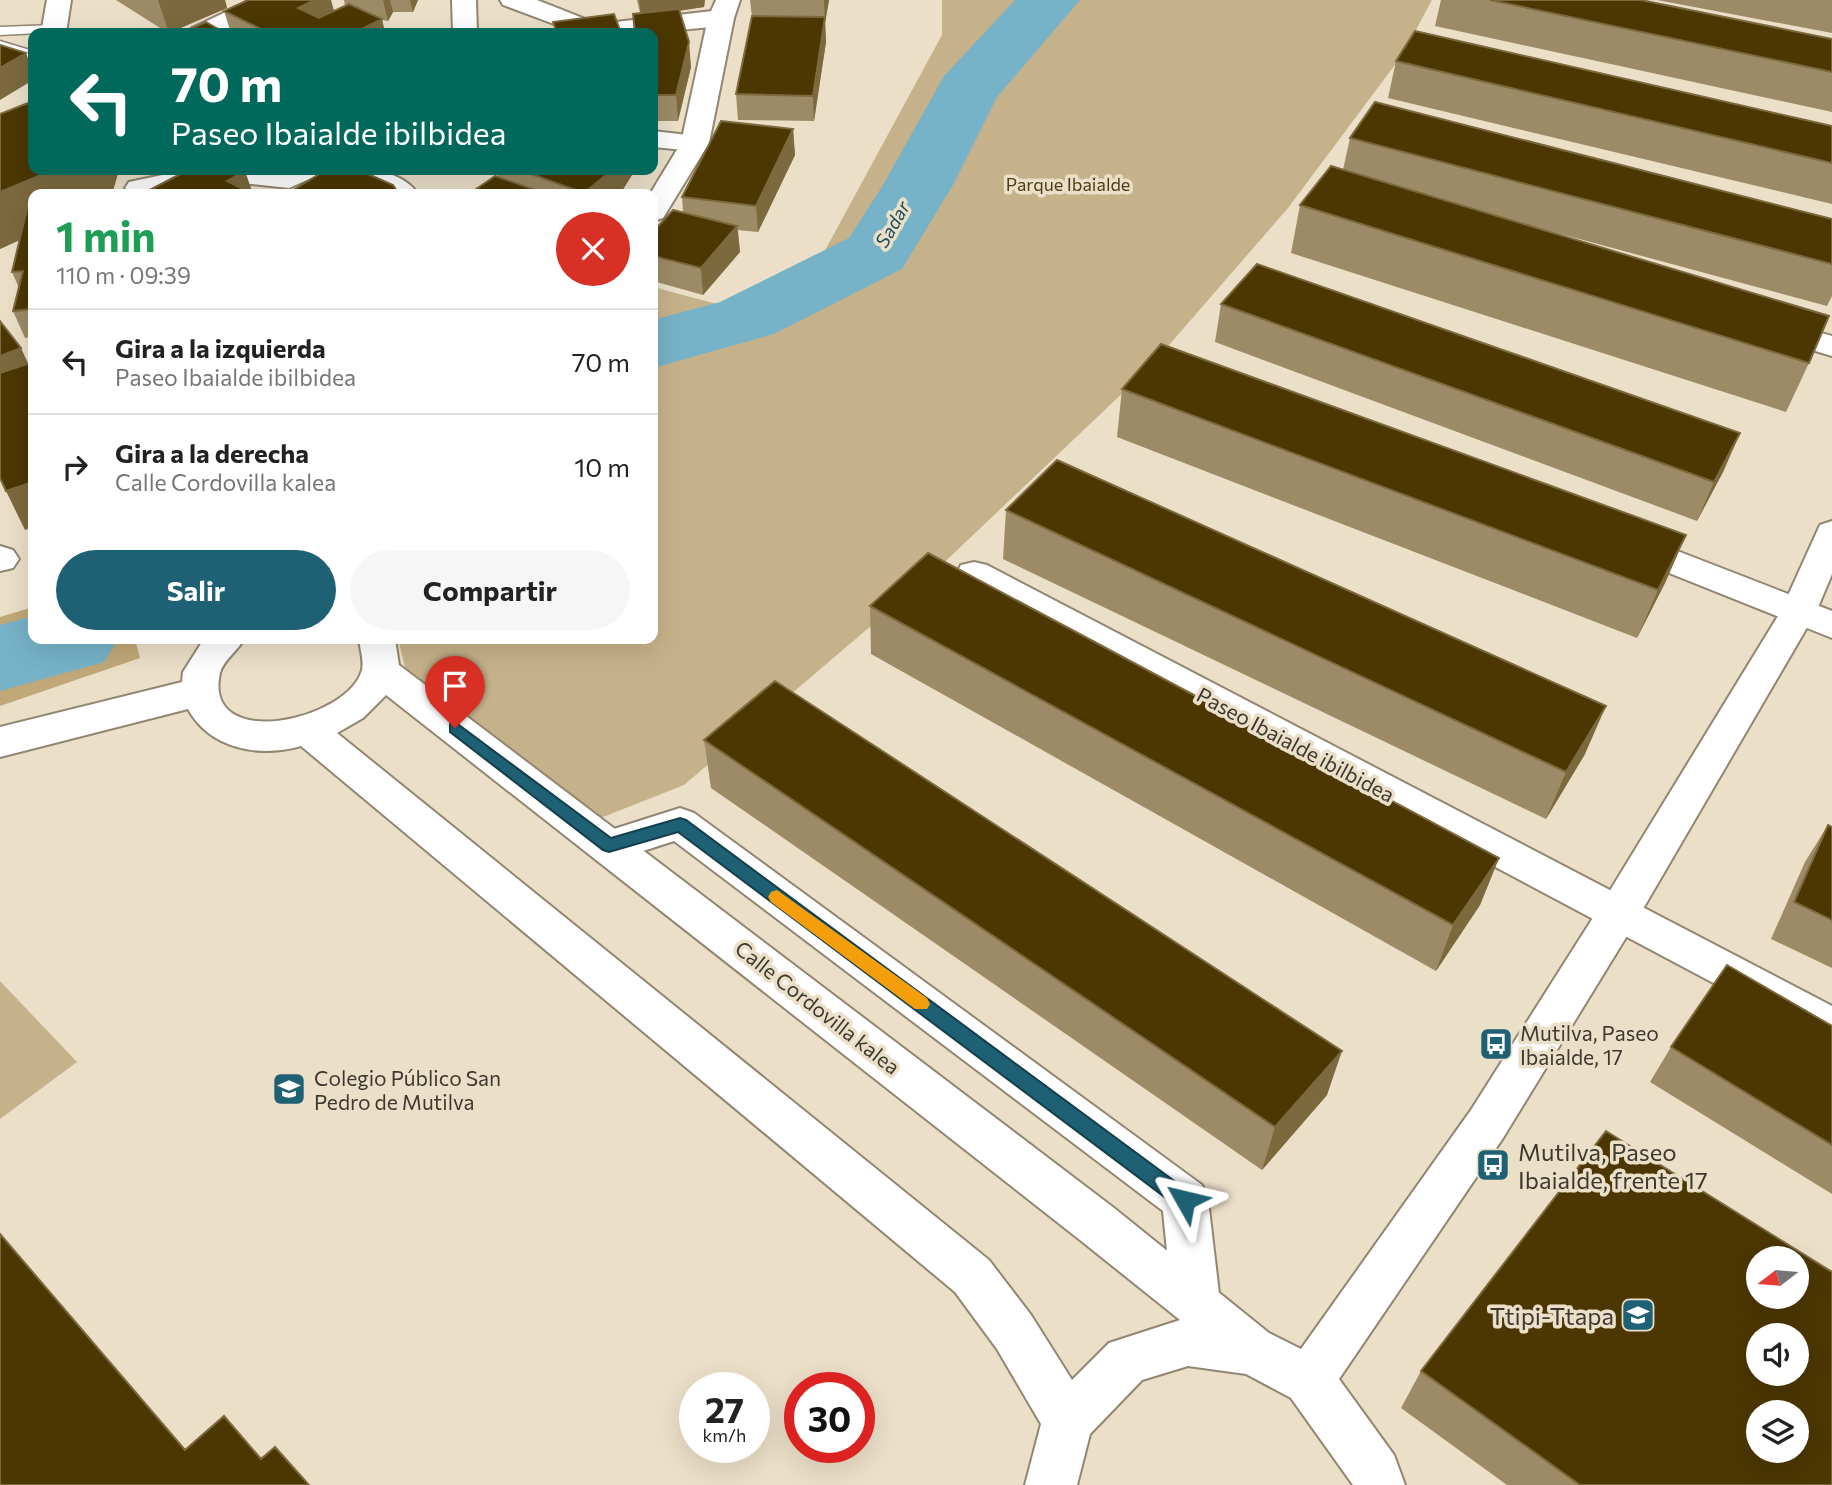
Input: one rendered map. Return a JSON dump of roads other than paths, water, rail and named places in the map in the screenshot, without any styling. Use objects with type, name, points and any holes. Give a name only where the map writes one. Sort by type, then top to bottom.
[{"type":"street","points":[[212,28],[241,9],[271,0]]},
{"type":"street","points":[[464,0],[465,28]]},
{"type":"street","points":[[512,0],[563,17],[579,28]]},
{"type":"street","points":[[53,1],[54,28]]},
{"type":"street","points":[[609,28],[724,9],[695,143],[658,204]]},
{"type":"street","points":[[658,139],[695,143]]},
{"type":"street","points":[[139,184],[192,175]]},
{"type":"street","points":[[270,175],[289,180],[298,175]]},
{"type":"street","points":[[370,175],[395,189]]},
{"type":"street","points":[[1738,317],[1832,346]]},
{"type":"street","points":[[1591,529],[1815,618]]},
{"type":"street","points":[[1309,1380],[1486,1125],[1618,914],[1815,618],[1832,533]]},
{"type":"street","name":"Paseo Ibaialde ibilbidea","points":[[974,574],[1832,1027]]},
{"type":"street","points":[[214,644],[198,677],[199,692],[212,717],[237,732],[265,737],[309,731],[357,705],[379,654]]},
{"type":"street","name":"Calle Cordovilla kalea","points":[[379,654],[609,846],[1196,1302],[1251,1350]]},
{"type":"street","points":[[0,742],[199,692]]},
{"type":"street","points":[[309,731],[972,1276],[1014,1332],[1068,1420]]},
{"type":"street","points":[[609,846],[680,824],[1185,1200],[1196,1302]]},
{"type":"street","points":[[1051,1485],[1068,1420],[1126,1360],[1188,1342],[1251,1350],[1309,1380],[1376,1472],[1379,1485]]},
{"type":"lane","points":[[0,31],[28,31]]},
{"type":"lane","points":[[0,46],[28,54]]},
{"type":"waterway","name":"Sadar","points":[[658,343],[747,318],[876,253],[918,185],[967,90],[1049,0]]},
{"type":"waterway","name":"Sadar","points":[[0,658],[53,644]]},
{"type":"place","name":"Mutilva, Paseo Ibaialde, 17","points":[[1496,1044]]},
{"type":"place","name":"Colegio Público San Pedro de Mutilva","points":[[289,1089]]},
{"type":"place","name":"Mutilva, Paseo Ibaialde, frente 17","points":[[1493,1165]]},
{"type":"place","name":"Ttipi-Ttapa","points":[[1638,1315]]},
{"type":"park label","name":"Parque Ibaialde","points":[[1068,184]]}]
